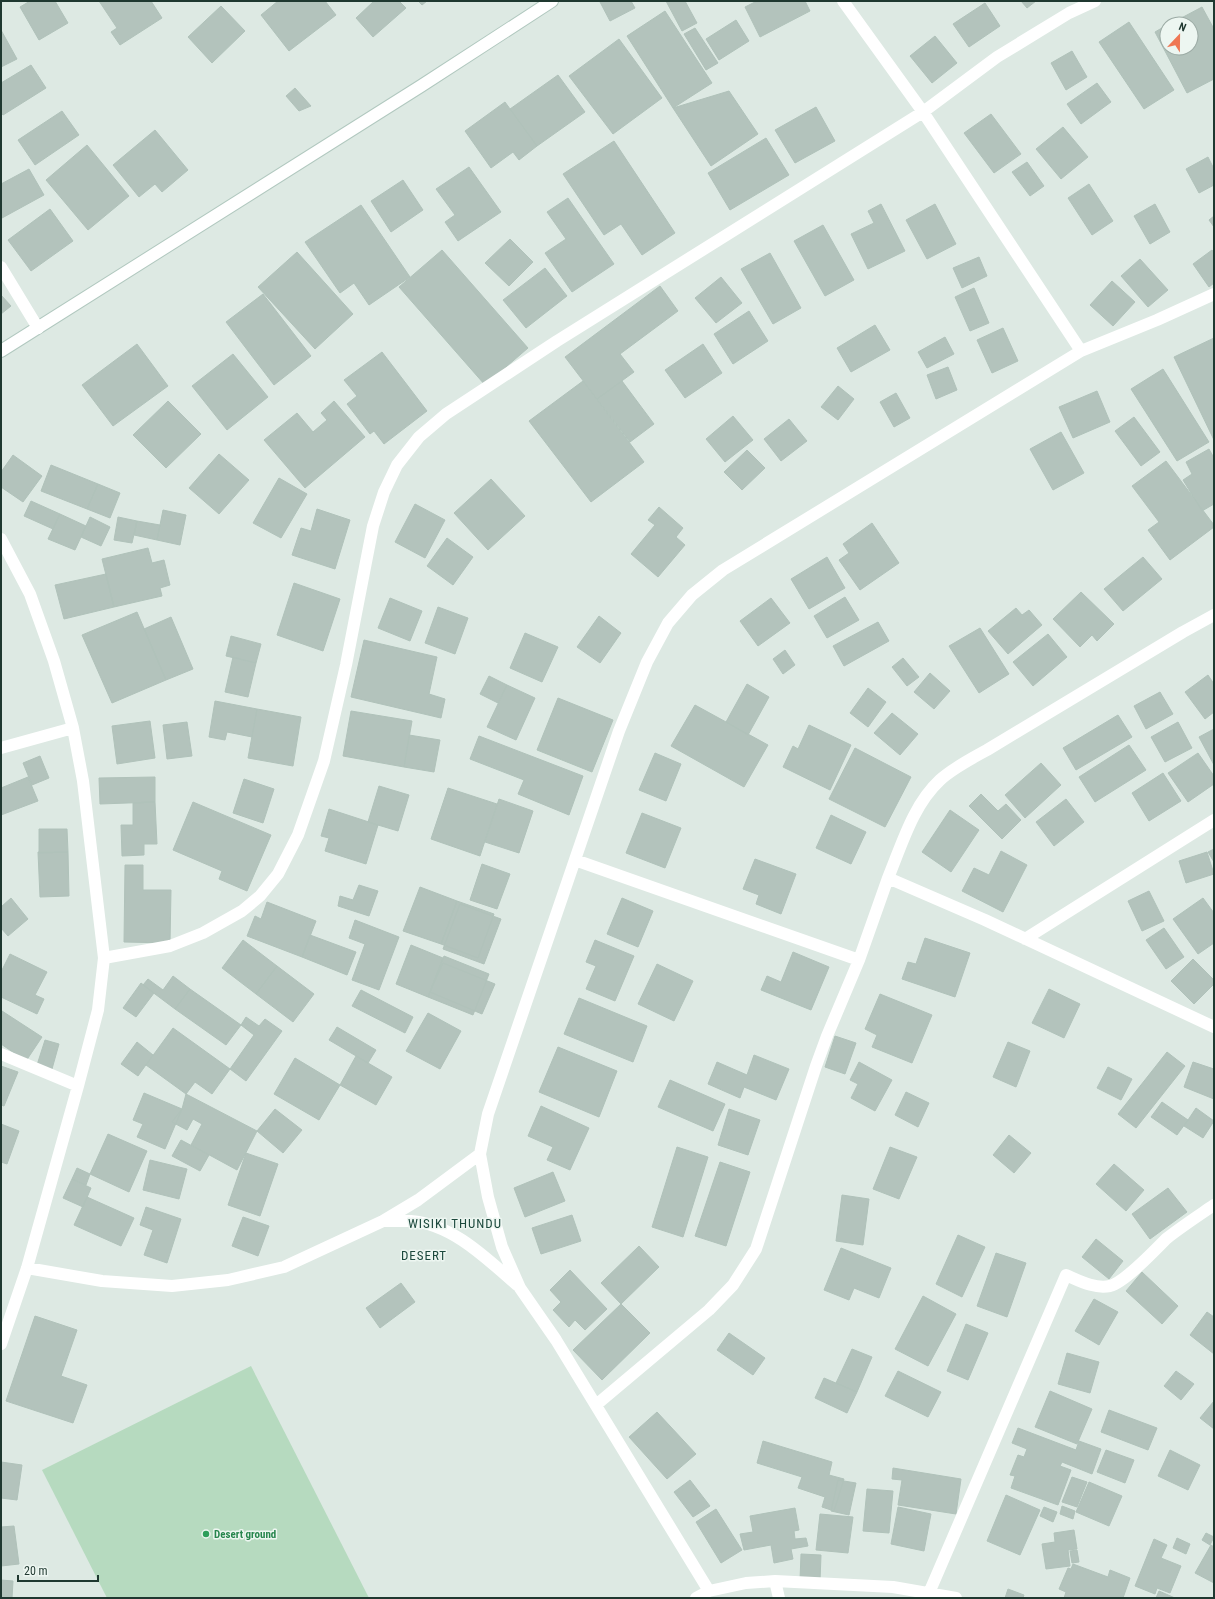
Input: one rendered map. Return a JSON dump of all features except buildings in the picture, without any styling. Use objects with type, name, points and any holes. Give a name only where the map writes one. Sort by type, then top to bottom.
[{"type":"street","points":[[1,351],[552,1]]},
{"type":"street","points":[[843,1],[923,112],[1081,351]]},
{"type":"street","points":[[104,958],[170,946],[202,933],[242,911],[260,896],[278,874],[298,835],[324,761],[346,665],[373,526],[384,492],[397,465],[419,437],[446,414],[557,340],[923,112],[996,57],[1069,13],[1096,1]]},
{"type":"street","points":[[1,268],[38,328]]},
{"type":"street","points":[[709,1591],[596,1404],[556,1340],[520,1288],[502,1247],[488,1197],[480,1154],[488,1114],[619,731],[647,662],[668,623],[692,595],[723,570],[1081,351],[1157,320],[1214,294]]},
{"type":"street","points":[[1,539],[30,594],[54,661],[73,728],[83,781],[104,958],[98,1010],[78,1086],[27,1268],[1,1344]]},
{"type":"street","points":[[596,1404],[709,1310],[732,1285],[756,1249],[818,1060],[859,960],[888,878],[917,810],[925,796],[940,780],[957,768],[1183,632],[1214,615]]},
{"type":"street","points":[[1,748],[73,728]]},
{"type":"street","points":[[1025,939],[1214,820]]},
{"type":"street","points":[[575,860],[859,960]]},
{"type":"street","points":[[888,878],[1025,939],[1214,1027]]},
{"type":"street","points":[[1,1054],[78,1086]]},
{"type":"street","points":[[27,1268],[102,1281],[172,1286],[228,1280],[284,1267],[383,1221],[418,1200],[480,1154]]},
{"type":"street","points":[[929,1593],[1066,1275],[1085,1284],[1098,1287],[1111,1286],[1130,1273],[1168,1238],[1214,1206]]},
{"type":"street","points":[[383,1221],[412,1221],[431,1225],[452,1235],[476,1250],[520,1288]]},
{"type":"street","points":[[775,1581],[779,1598]]},
{"type":"street","points":[[696,1598],[709,1591],[746,1583],[775,1581],[893,1587],[956,1598]]},
{"type":"green space","name":"Desert ground","points":[[251,1366],[369,1598],[107,1598],[42,1470]]},
{"type":"place","name":"Desert ground","points":[[206,1534]]},
{"type":"district","name":"WISIKI THUNDU","points":[[455,1223]]},
{"type":"district","name":"DESERT","points":[[424,1255]]}]
